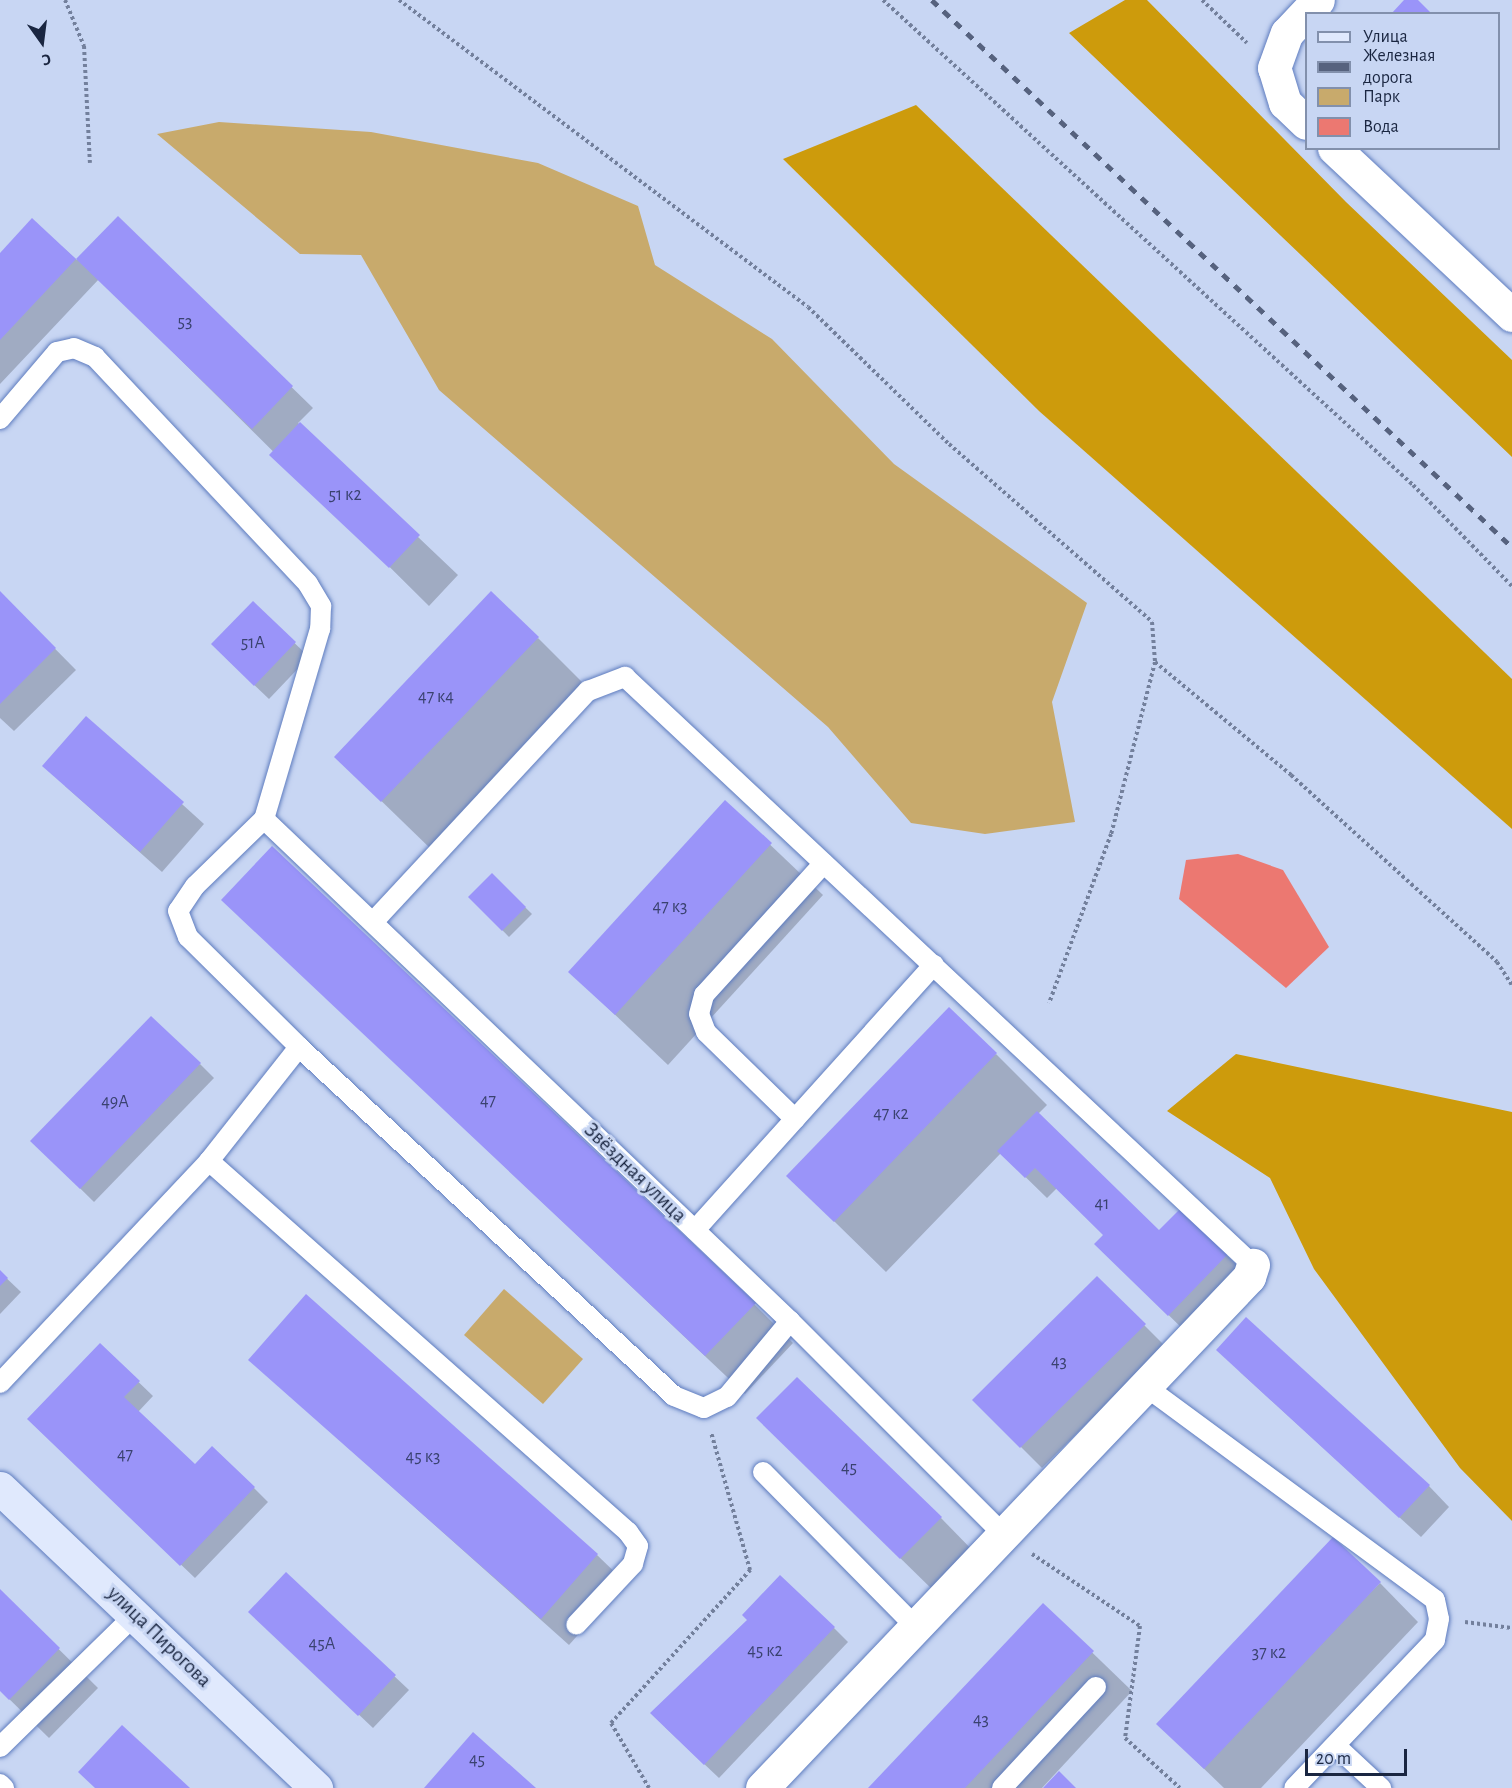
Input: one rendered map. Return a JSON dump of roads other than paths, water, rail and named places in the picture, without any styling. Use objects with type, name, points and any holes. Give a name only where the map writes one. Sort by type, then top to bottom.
[{"type":"street","points":[[1307,12],[1318,0]]},
{"type":"street","points":[[1305,14],[1287,33],[1274,68],[1285,103],[1305,122]]},
{"type":"street","points":[[1336,150],[1512,315]]},
{"type":"street","points":[[762,1788],[914,1625],[1250,1277],[1253,1265]]},
{"type":"street","name":"улица Пирогова","points":[[0,1488],[316,1788]]},
{"type":"lane","points":[[0,419],[57,352],[74,348],[95,357],[308,584],[321,606],[320,629],[264,819],[195,886],[178,911],[188,937],[299,1047],[674,1396],[704,1408],[728,1397],[790,1321]]},
{"type":"lane","points":[[373,922],[588,691],[625,677],[1253,1265]]},
{"type":"lane","name":"Звёздная улица","points":[[264,819],[790,1321],[1002,1533]]},
{"type":"lane","points":[[795,1119],[706,1032],[699,1014],[704,995],[824,863]]},
{"type":"lane","points":[[695,1230],[934,966]]},
{"type":"lane","points":[[0,1383],[209,1161],[299,1047]]},
{"type":"lane","points":[[209,1161],[628,1532],[638,1546],[633,1564],[576,1625]]},
{"type":"lane","points":[[1145,1386],[1435,1600],[1439,1619],[1435,1640],[1294,1788]]},
{"type":"lane","points":[[763,1472],[914,1625]]},
{"type":"lane","points":[[0,1747],[135,1614]]},
{"type":"lane","points":[[1002,1788],[1096,1687]]},
{"type":"lane","points":[[1336,1746],[1381,1788]]},
{"type":"lane","points":[[0,1784],[4,1788]]},
{"type":"water","points":[[1238,854],[1283,870],[1329,947],[1286,988],[1179,899],[1186,860]]},
{"type":"railway","points":[[932,0],[1512,547]]}]
